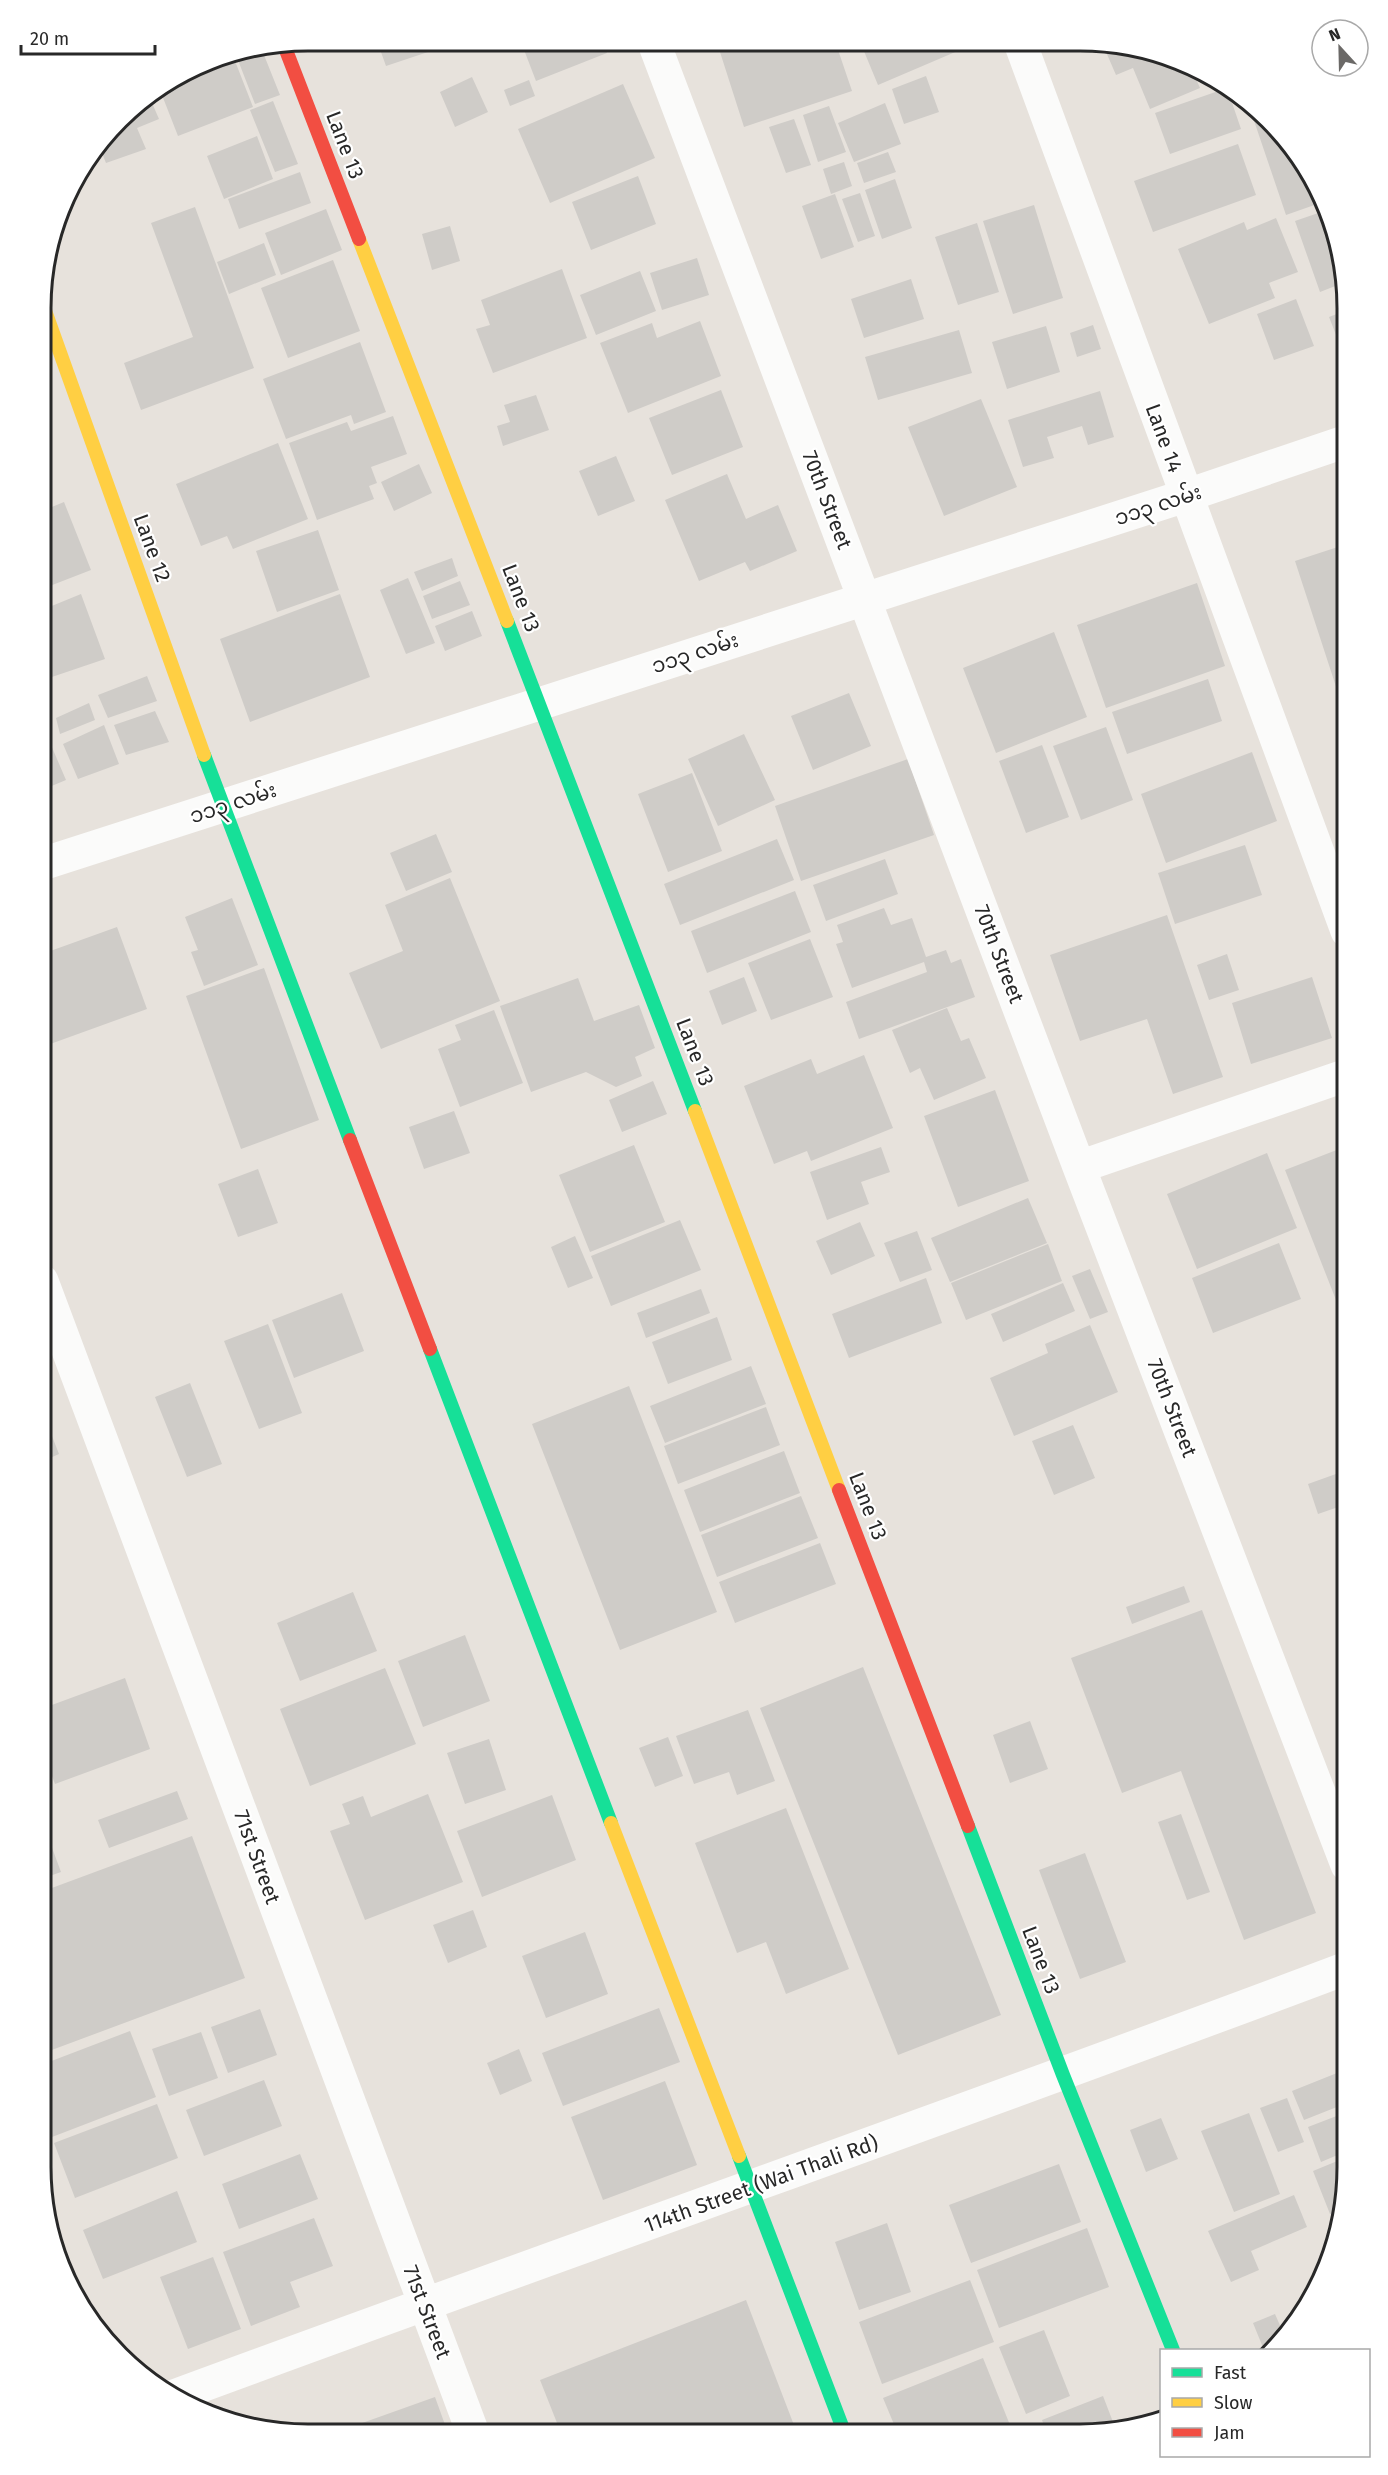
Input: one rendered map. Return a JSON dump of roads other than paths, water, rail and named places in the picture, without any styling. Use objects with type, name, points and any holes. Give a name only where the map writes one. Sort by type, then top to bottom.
[{"type":"street","name":"70th Street","points":[[657,51],[1079,1167],[1337,1839]]},
{"type":"street","name":"Lane 14","points":[[1023,51],[1337,904]]},
{"type":"street","name":"Lane 13","points":[[287,52],[539,703],[1063,2075],[1173,2349]]},
{"type":"street","name":"Lane 12","points":[[51,327],[222,806],[841,2424]]},
{"type":"street","name":"၁၁၃ လမ်း","points":[[51,861],[1185,496],[1337,444]]},
{"type":"street","points":[[1079,1167],[1337,1078]]},
{"type":"street","name":"71st Street","points":[[51,1305],[469,2424]]},
{"type":"street","name":"114th Street (Wai Thali Rd)","points":[[184,2392],[1063,2075],[1337,1972]]}]
